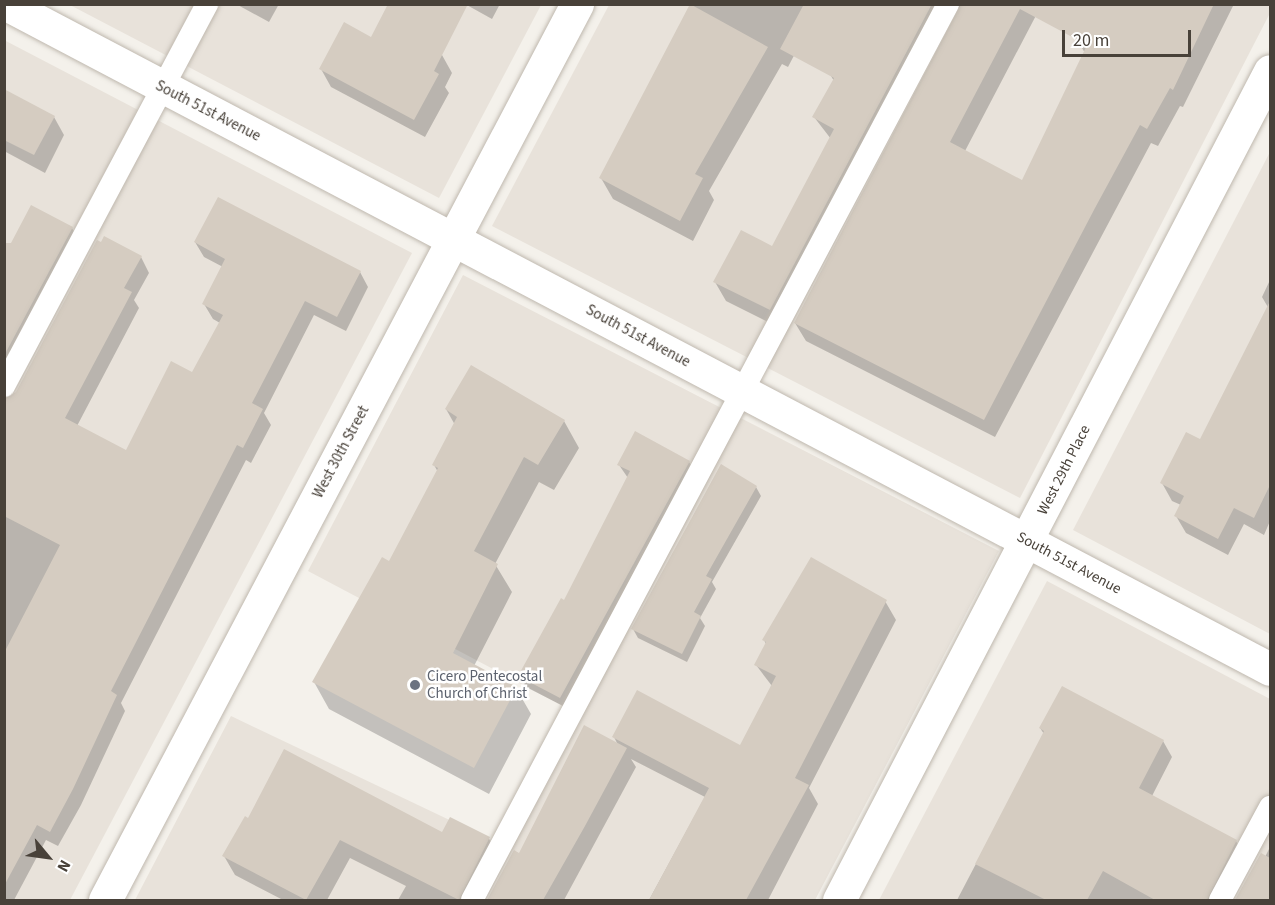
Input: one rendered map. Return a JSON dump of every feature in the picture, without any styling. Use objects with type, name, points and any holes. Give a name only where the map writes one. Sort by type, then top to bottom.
[{"type":"street","name":"South 51st Avenue","points":[[6,4],[1270,669]]},
{"type":"street","name":"West 30th Street","points":[[105,900],[577,4]]},
{"type":"street","name":"West 29th Place","points":[[839,900],[1270,71]]},
{"type":"lane","points":[[4,386],[207,4]]},
{"type":"lane","points":[[472,900],[948,4]]},
{"type":"lane","points":[[1220,900],[1270,807]]},
{"type":"shaded area","points":[[70,5],[541,5],[439,198]]},
{"type":"shaded area","points":[[609,5],[1270,5],[1270,13],[1020,498],[492,226]]},
{"type":"shaded area","points":[[4,40],[412,253],[70,900],[5,900]]},
{"type":"shaded area","points":[[1270,152],[1270,634],[1073,530]]},
{"type":"shaded area","points":[[463,275],[999,551],[815,900],[135,900],[231,716],[502,845],[572,711],[308,571]]},
{"type":"shaded area","points":[[1047,581],[1270,699],[1270,900],[879,900]]},
{"type":"building","points":[[388,4],[468,4],[434,71],[439,74],[414,120],[319,69],[344,22],[371,37]]},
{"type":"building","points":[[690,4],[768,47],[695,174],[703,178],[680,221],[599,178]]},
{"type":"building","points":[[804,4],[932,4],[770,310],[713,282],[741,230],[772,246],[834,129],[812,117],[834,78],[780,49]]},
{"type":"building","points":[[961,4],[1214,4],[1173,90],[1170,88],[1147,129],[1140,125],[984,420],[794,323]],"holes":[[[1020,9],[1087,45],[1022,180],[950,142]]]},
{"type":"building","points":[[4,89],[55,116],[34,155],[4,140]]},
{"type":"building","points":[[218,197],[361,271],[337,317],[305,301],[252,403],[263,409],[243,448],[237,445],[111,691],[117,695],[73,789],[50,832],[37,825],[4,886],[4,653],[60,545],[4,516],[4,399],[16,392],[97,240],[101,242],[104,236],[142,256],[124,288],[132,292],[65,418],[126,450],[171,361],[192,372],[223,315],[202,304],[225,259],[194,242]]},
{"type":"building","points":[[31,205],[73,227],[4,356],[4,243],[11,243]]},
{"type":"building","points":[[1270,301],[1270,485],[1254,518],[1234,508],[1218,539],[1174,516],[1184,496],[1160,483],[1186,432],[1200,439]]},
{"type":"building","points":[[471,365],[565,420],[538,465],[524,457],[474,551],[498,564],[453,653],[517,687],[474,768],[312,682],[382,557],[389,561],[438,468],[432,465],[457,417],[445,409]]},
{"type":"building","points":[[635,431],[690,461],[560,698],[518,676],[561,598],[564,600],[630,471],[617,465]]},
{"type":"building","points":[[721,464],[757,486],[706,576],[712,579],[694,612],[701,616],[682,654],[631,629]]},
{"type":"building","points":[[811,557],[887,600],[795,778],[809,785],[746,900],[649,900],[709,788],[612,737],[637,690],[740,745],[776,676],[754,665],[766,642],[762,640]]},
{"type":"building","points":[[1062,686],[1164,740],[1139,788],[1237,840],[1207,900],[1155,900],[1103,871],[1087,900],[1046,900],[975,864],[1044,731],[1039,728]]},
{"type":"building","points":[[584,725],[627,748],[585,826],[543,900],[487,900],[514,850],[519,853]]},
{"type":"building","points":[[284,749],[442,832],[450,817],[490,837],[459,900],[340,840],[306,900],[222,856],[245,816],[248,818]]},
{"type":"building","points":[[1261,853],[1270,858],[1270,900],[1235,900]]},
{"type":"place","name":"Cicero Pentecostal Church of Christ","points":[[415,685]]}]
